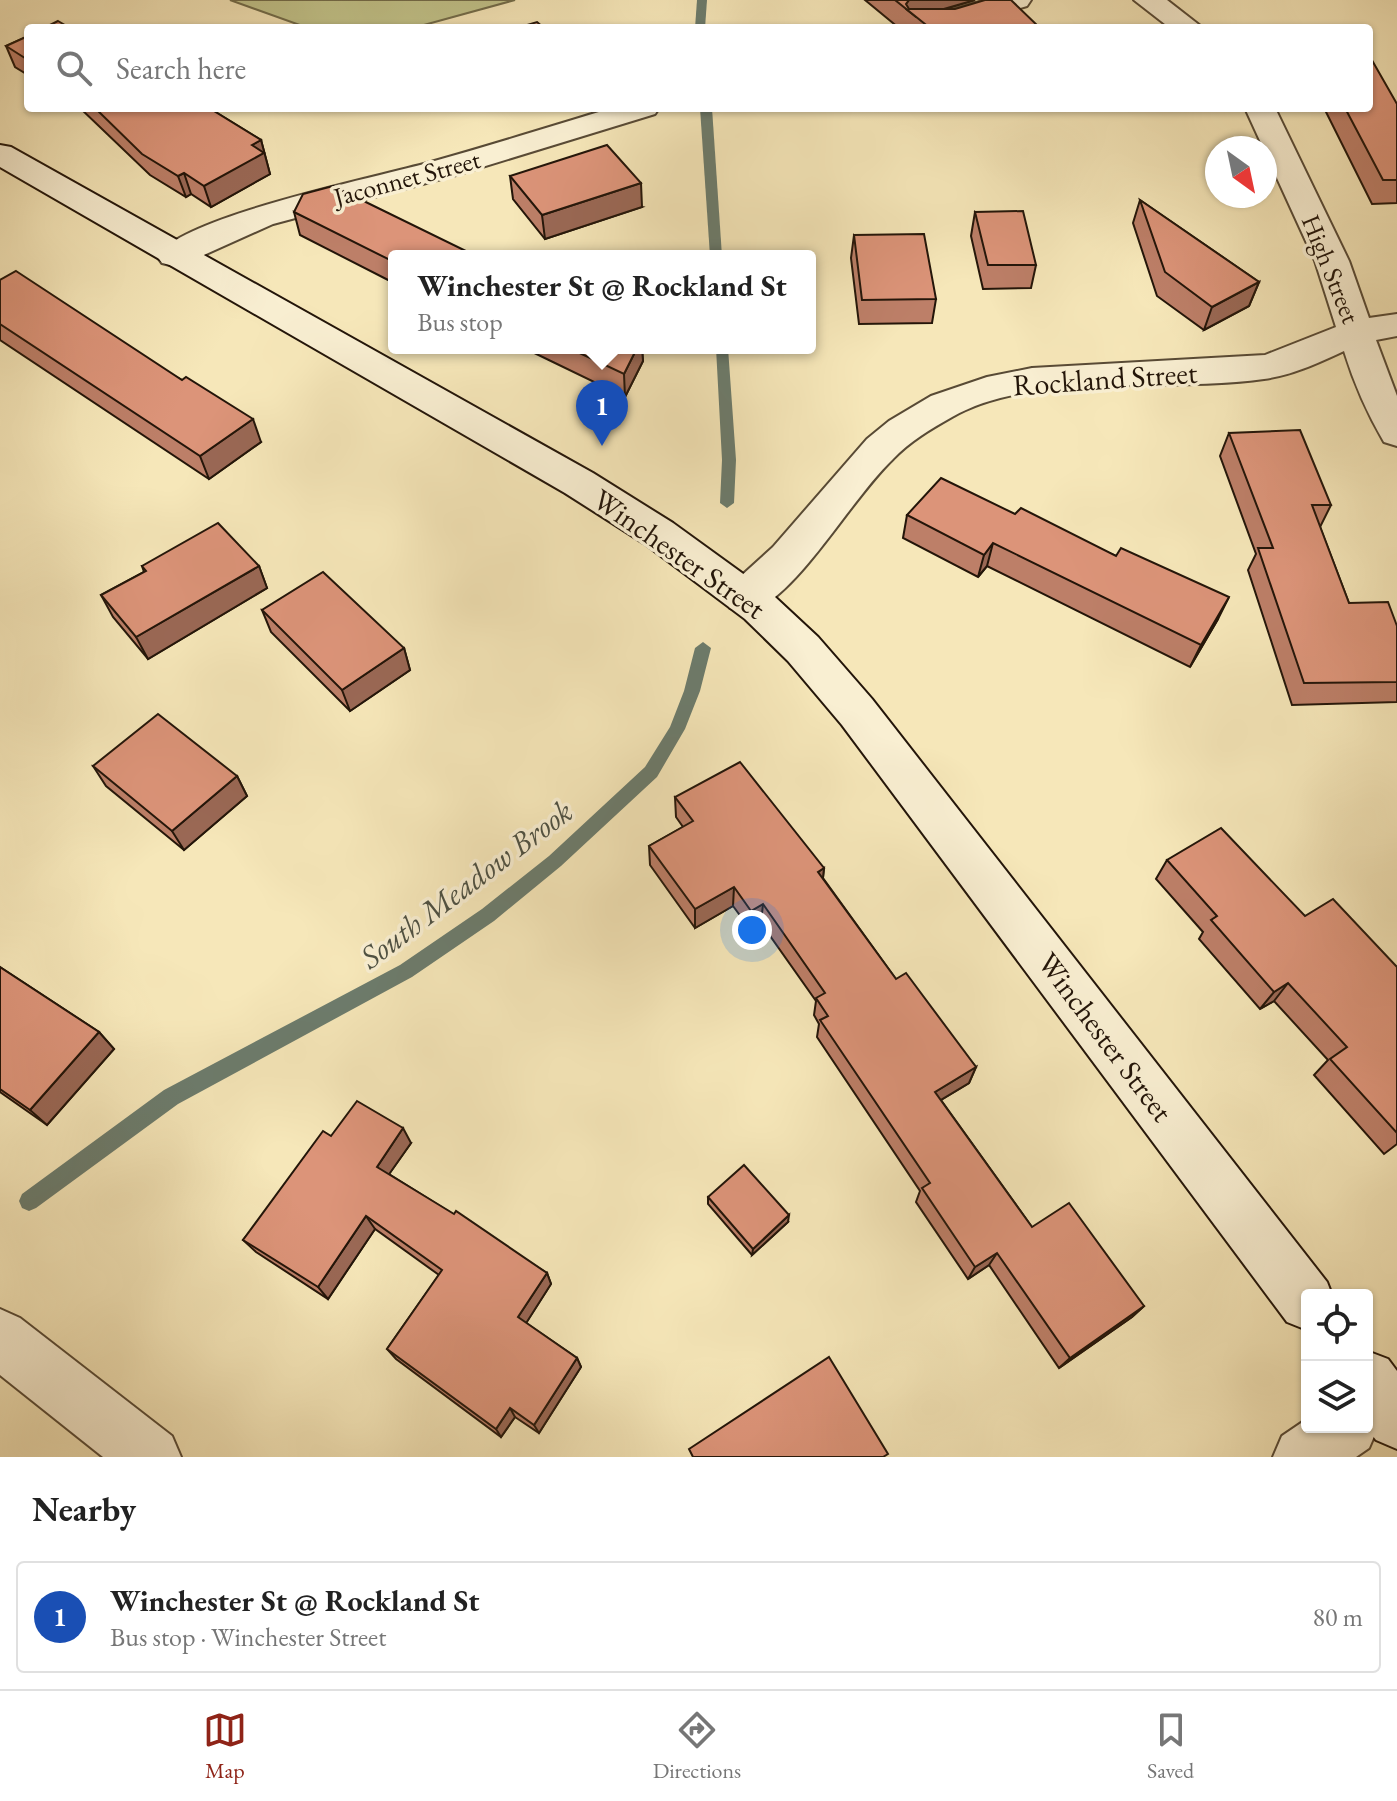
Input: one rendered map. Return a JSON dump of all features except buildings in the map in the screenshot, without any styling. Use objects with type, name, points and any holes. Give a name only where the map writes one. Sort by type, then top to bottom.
[{"type":"street","points":[[934,24],[1017,0]]},
{"type":"street","points":[[1148,0],[1183,24]]},
{"type":"street","name":"Jaconnet Street","points":[[174,256],[216,233],[265,216],[479,158],[631,112]]},
{"type":"street","name":"High Street","points":[[1262,112],[1332,261],[1374,387],[1397,433]]},
{"type":"street","name":"Winchester Street","points":[[0,154],[174,256],[579,483],[654,529],[783,629],[857,712],[1301,1294]]},
{"type":"street","name":"Rockland Street","points":[[745,597],[775,574],[881,447],[928,413],[956,399],[985,388],[1047,376],[1211,372],[1270,366],[1314,352],[1357,333],[1397,325]]},
{"type":"street","points":[[0,1338],[151,1457]]},
{"type":"street","points":[[1303,1457],[1377,1406]]},
{"type":"green space","points":[[230,0],[515,0],[428,24],[297,24]]},
{"type":"waterway","name":"South Meadow Brook","points":[[700,24],[702,0]]},
{"type":"waterway","name":"South Meadow Brook","points":[[706,112],[716,250]]},
{"type":"waterway","name":"South Meadow Brook","points":[[722,354],[729,460],[727,503]]},
{"type":"waterway","name":"South Meadow Brook","points":[[29,1201],[171,1097],[406,971],[488,915],[555,861],[651,772],[677,729],[692,691],[703,648]]},
{"type":"place","name":"Winchester St @ Rockland St","points":[[602,446]]}]
